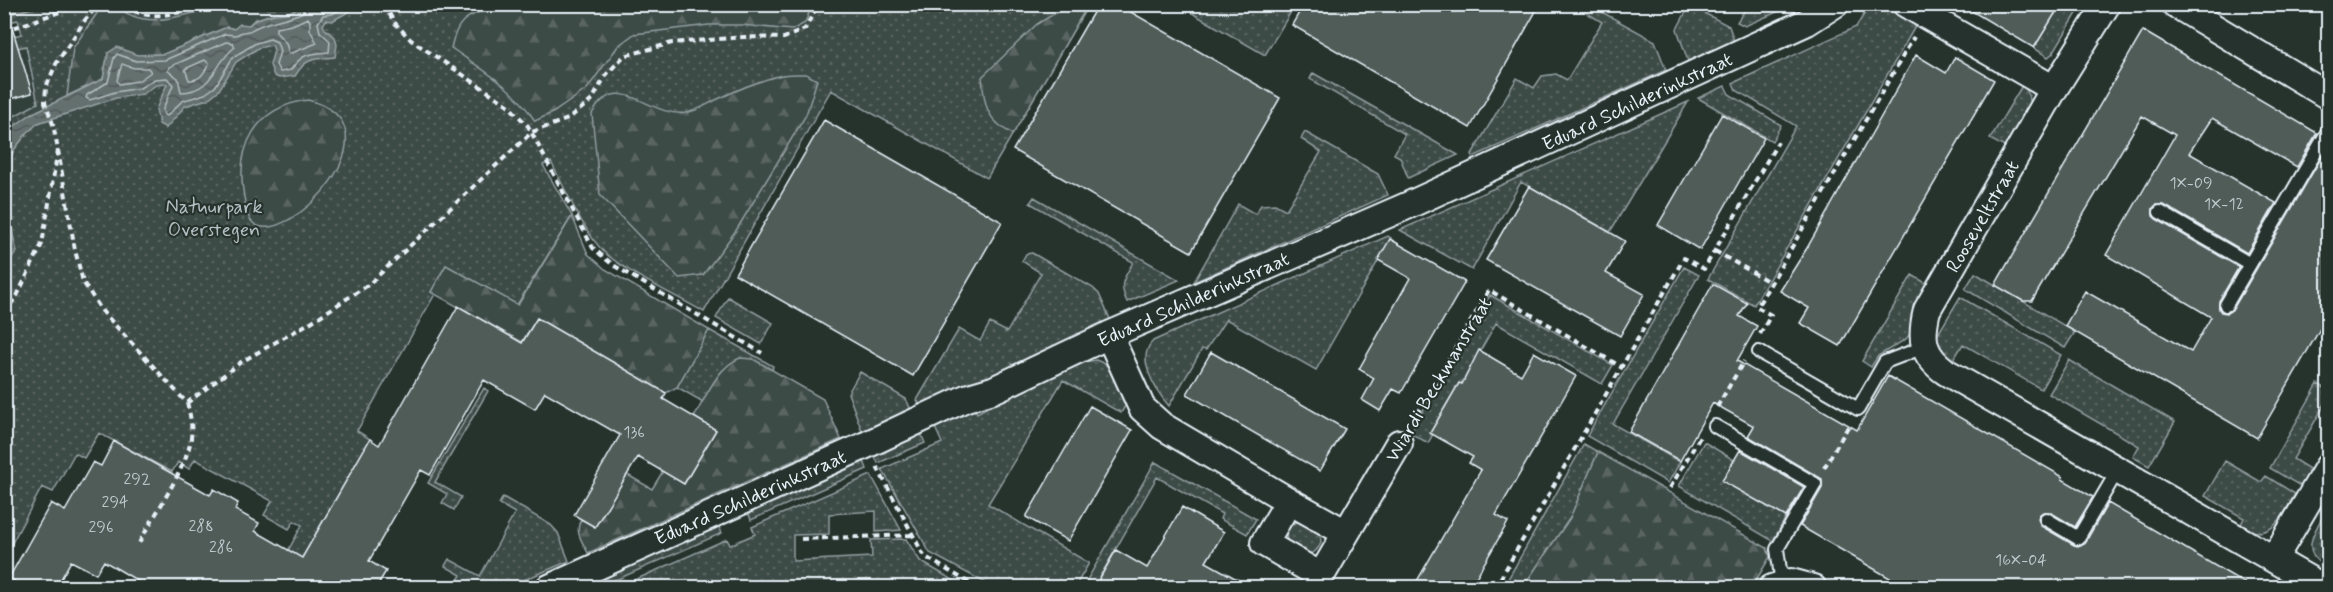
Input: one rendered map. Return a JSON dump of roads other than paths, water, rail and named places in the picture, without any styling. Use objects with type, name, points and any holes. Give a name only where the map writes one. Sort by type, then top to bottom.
[{"type":"street","name":"Eduard Schilderinkstraat","points":[[549,588],[921,418],[966,398],[993,390],[1109,335],[1418,200],[1643,98],[1807,22],[1835,4]]},
{"type":"street","name":"Rooseveltstraat","points":[[1924,347],[1923,328],[1927,310],[2054,89],[2107,4]]},
{"type":"street","points":[[2175,4],[2328,96]]},
{"type":"street","points":[[1916,10],[2054,89]]},
{"type":"street","points":[[1109,335],[1142,408],[1162,426],[1346,533]]},
{"type":"street","points":[[1924,347],[1931,362],[1946,372],[2324,588]]},
{"type":"street","name":"Wiardi Beckmanstraat","points":[[1289,501],[1264,543],[1321,576],[1399,442]]},
{"type":"street","points":[[2274,559],[2328,467]]},
{"type":"street","points":[[1777,586],[1805,584],[1813,588]]},
{"type":"lane","points":[[2226,305],[2328,130]]},
{"type":"lane","points":[[2160,212],[2250,264]]},
{"type":"lane","points":[[1758,345],[1858,409],[1885,362],[1924,347]]},
{"type":"lane","points":[[1715,426],[1815,484],[1777,549],[1777,586]]},
{"type":"lane","points":[[2046,519],[2078,538],[2118,470]]},
{"type":"water","points":[[5,4],[45,4],[45,5],[5,15]]},
{"type":"water","points":[[304,5],[361,5],[332,21],[326,20],[323,25],[335,37],[337,45],[335,57],[312,60],[303,65],[295,76],[279,78],[274,76],[270,65],[274,50],[272,45],[258,48],[236,62],[219,90],[208,99],[185,106],[166,128],[159,124],[156,109],[167,84],[156,85],[143,94],[116,98],[38,123],[14,150],[5,169],[5,133],[31,114],[103,79],[108,53],[117,47],[137,55],[164,54],[227,27],[234,29],[240,24],[249,25],[261,18],[288,12]]},
{"type":"water","points":[[4,197],[17,252],[10,259],[5,255]]},
{"type":"park label","name":"Natuurpark Overstegen","points":[[214,218]]}]
